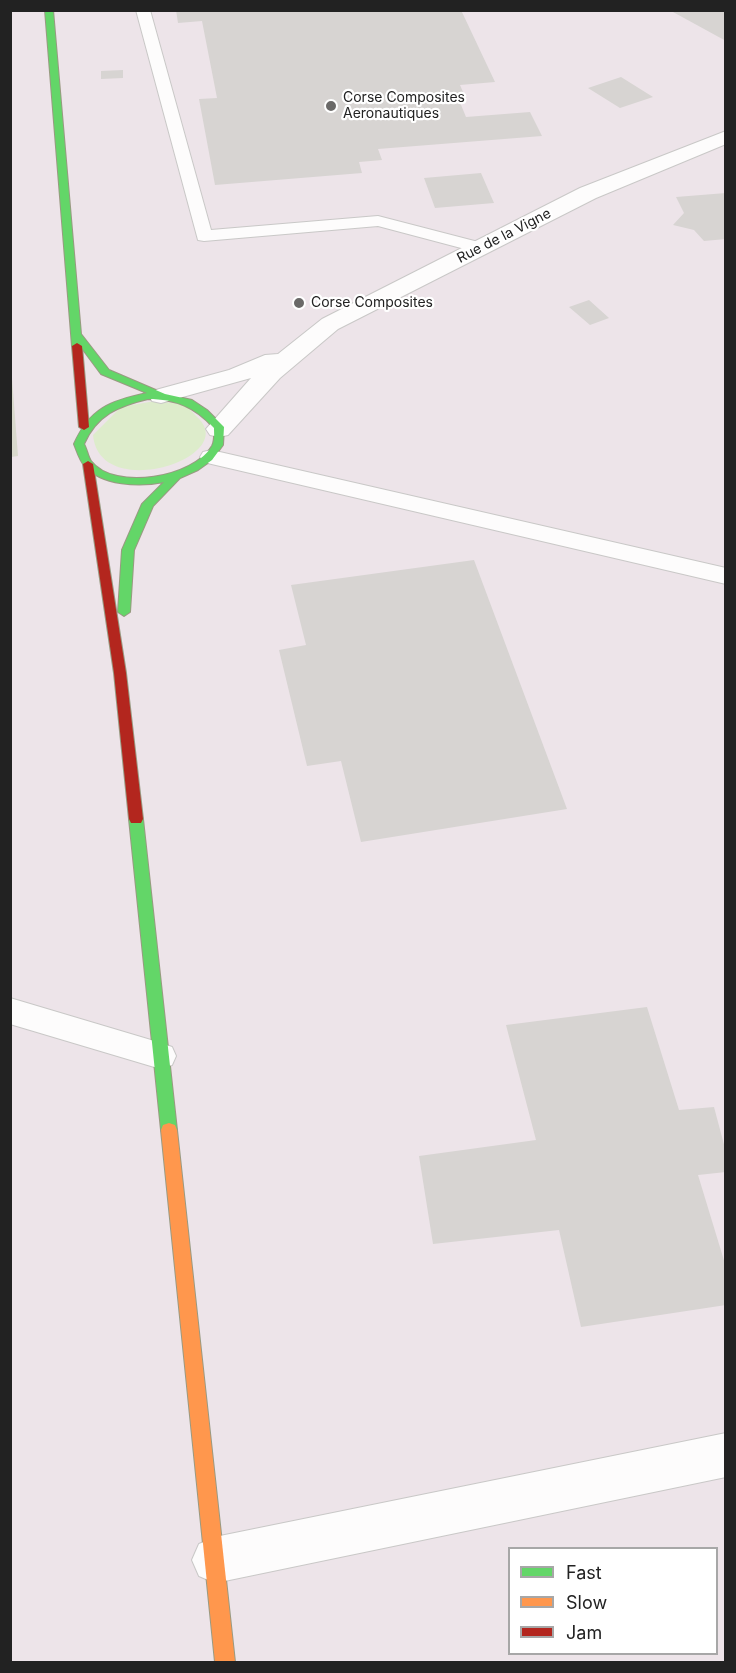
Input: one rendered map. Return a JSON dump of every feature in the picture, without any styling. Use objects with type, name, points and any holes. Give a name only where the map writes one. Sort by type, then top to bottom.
[{"type":"main road","points":[[49,10],[78,336],[84,427],[79,444],[88,464],[120,674],[225,1662]]},
{"type":"main road","points":[[78,336],[105,372],[161,396],[194,403],[213,416],[219,429],[219,444],[211,457],[189,472],[175,477],[150,482],[128,481],[109,476],[88,464]]},
{"type":"main road","points":[[84,427],[99,412],[123,400],[161,396]]},
{"type":"main road","points":[[120,674],[128,550],[148,504],[175,477]]},
{"type":"street","name":"Rue de la Vigne","points":[[219,429],[241,401],[293,352],[330,324],[588,193],[726,137]]},
{"type":"street","name":"Rue de la Vigne","points":[[161,396],[238,375],[293,352]]},
{"type":"street","points":[[215,1560],[726,1455]]},
{"type":"lane","points":[[143,10],[204,236],[378,221],[480,248]]},
{"type":"lane","points":[[211,457],[726,576]]},
{"type":"lane","points":[[10,1011],[160,1056]]},
{"type":"shaded area","points":[[11,11],[725,11],[725,1662],[11,1662]]},
{"type":"shaded area","points":[[11,365],[18,456],[10,457]]},
{"type":"green space","points":[[155,401],[180,405],[191,410],[206,432],[201,446],[185,458],[164,467],[140,470],[118,467],[101,456],[93,435],[121,407]]},
{"type":"building","name":"Corse Composites Aeronautiques","points":[[176,10],[461,10],[495,82],[460,85],[466,99],[459,100],[466,117],[530,112],[542,136],[378,149],[382,160],[359,162],[362,173],[215,185],[199,99],[217,98],[202,21],[178,23]]},
{"type":"building","points":[[676,10],[726,10],[726,41],[673,12]]},
{"type":"building","points":[[123,70],[123,78],[101,79],[101,71]]},
{"type":"building","points":[[621,77],[653,97],[620,108],[588,88]]},
{"type":"building","points":[[481,173],[494,203],[435,208],[424,178]]},
{"type":"building","points":[[726,193],[726,239],[704,241],[694,230],[673,225],[684,213],[676,197]]},
{"type":"building","points":[[589,300],[609,318],[590,325],[569,307]]},
{"type":"building","points":[[474,560],[567,809],[361,842],[341,761],[307,766],[279,650],[306,645],[291,585]]},
{"type":"building","points":[[647,1007],[679,1110],[714,1107],[726,1152],[726,1172],[698,1175],[726,1267],[726,1305],[581,1327],[559,1230],[433,1244],[419,1156],[536,1140],[506,1025]]},
{"type":"traffic: fast","points":[[49,10],[77,346]]},
{"type":"traffic: fast","points":[[78,336],[105,372],[161,395]]},
{"type":"traffic: fast","points":[[148,396],[170,397],[188,402],[204,412],[219,427],[218,445],[208,458],[194,468],[158,480],[119,479],[103,474],[89,465],[79,444],[90,423],[98,415],[115,405],[148,396]]},
{"type":"traffic: fast","points":[[124,612],[128,550],[148,504],[175,477]]},
{"type":"traffic: fast","points":[[136,819],[169,1130]]},
{"type":"traffic: slow","points":[[169,1130],[225,1662]]},
{"type":"traffic: jam","points":[[77,346],[84,427]]},
{"type":"traffic: jam","points":[[88,464],[120,673],[136,819]]},
{"type":"place","name":"Corse Composites Aeronautiques","points":[[331,106]]},
{"type":"place","name":"Corse Composites","points":[[299,303]]}]
